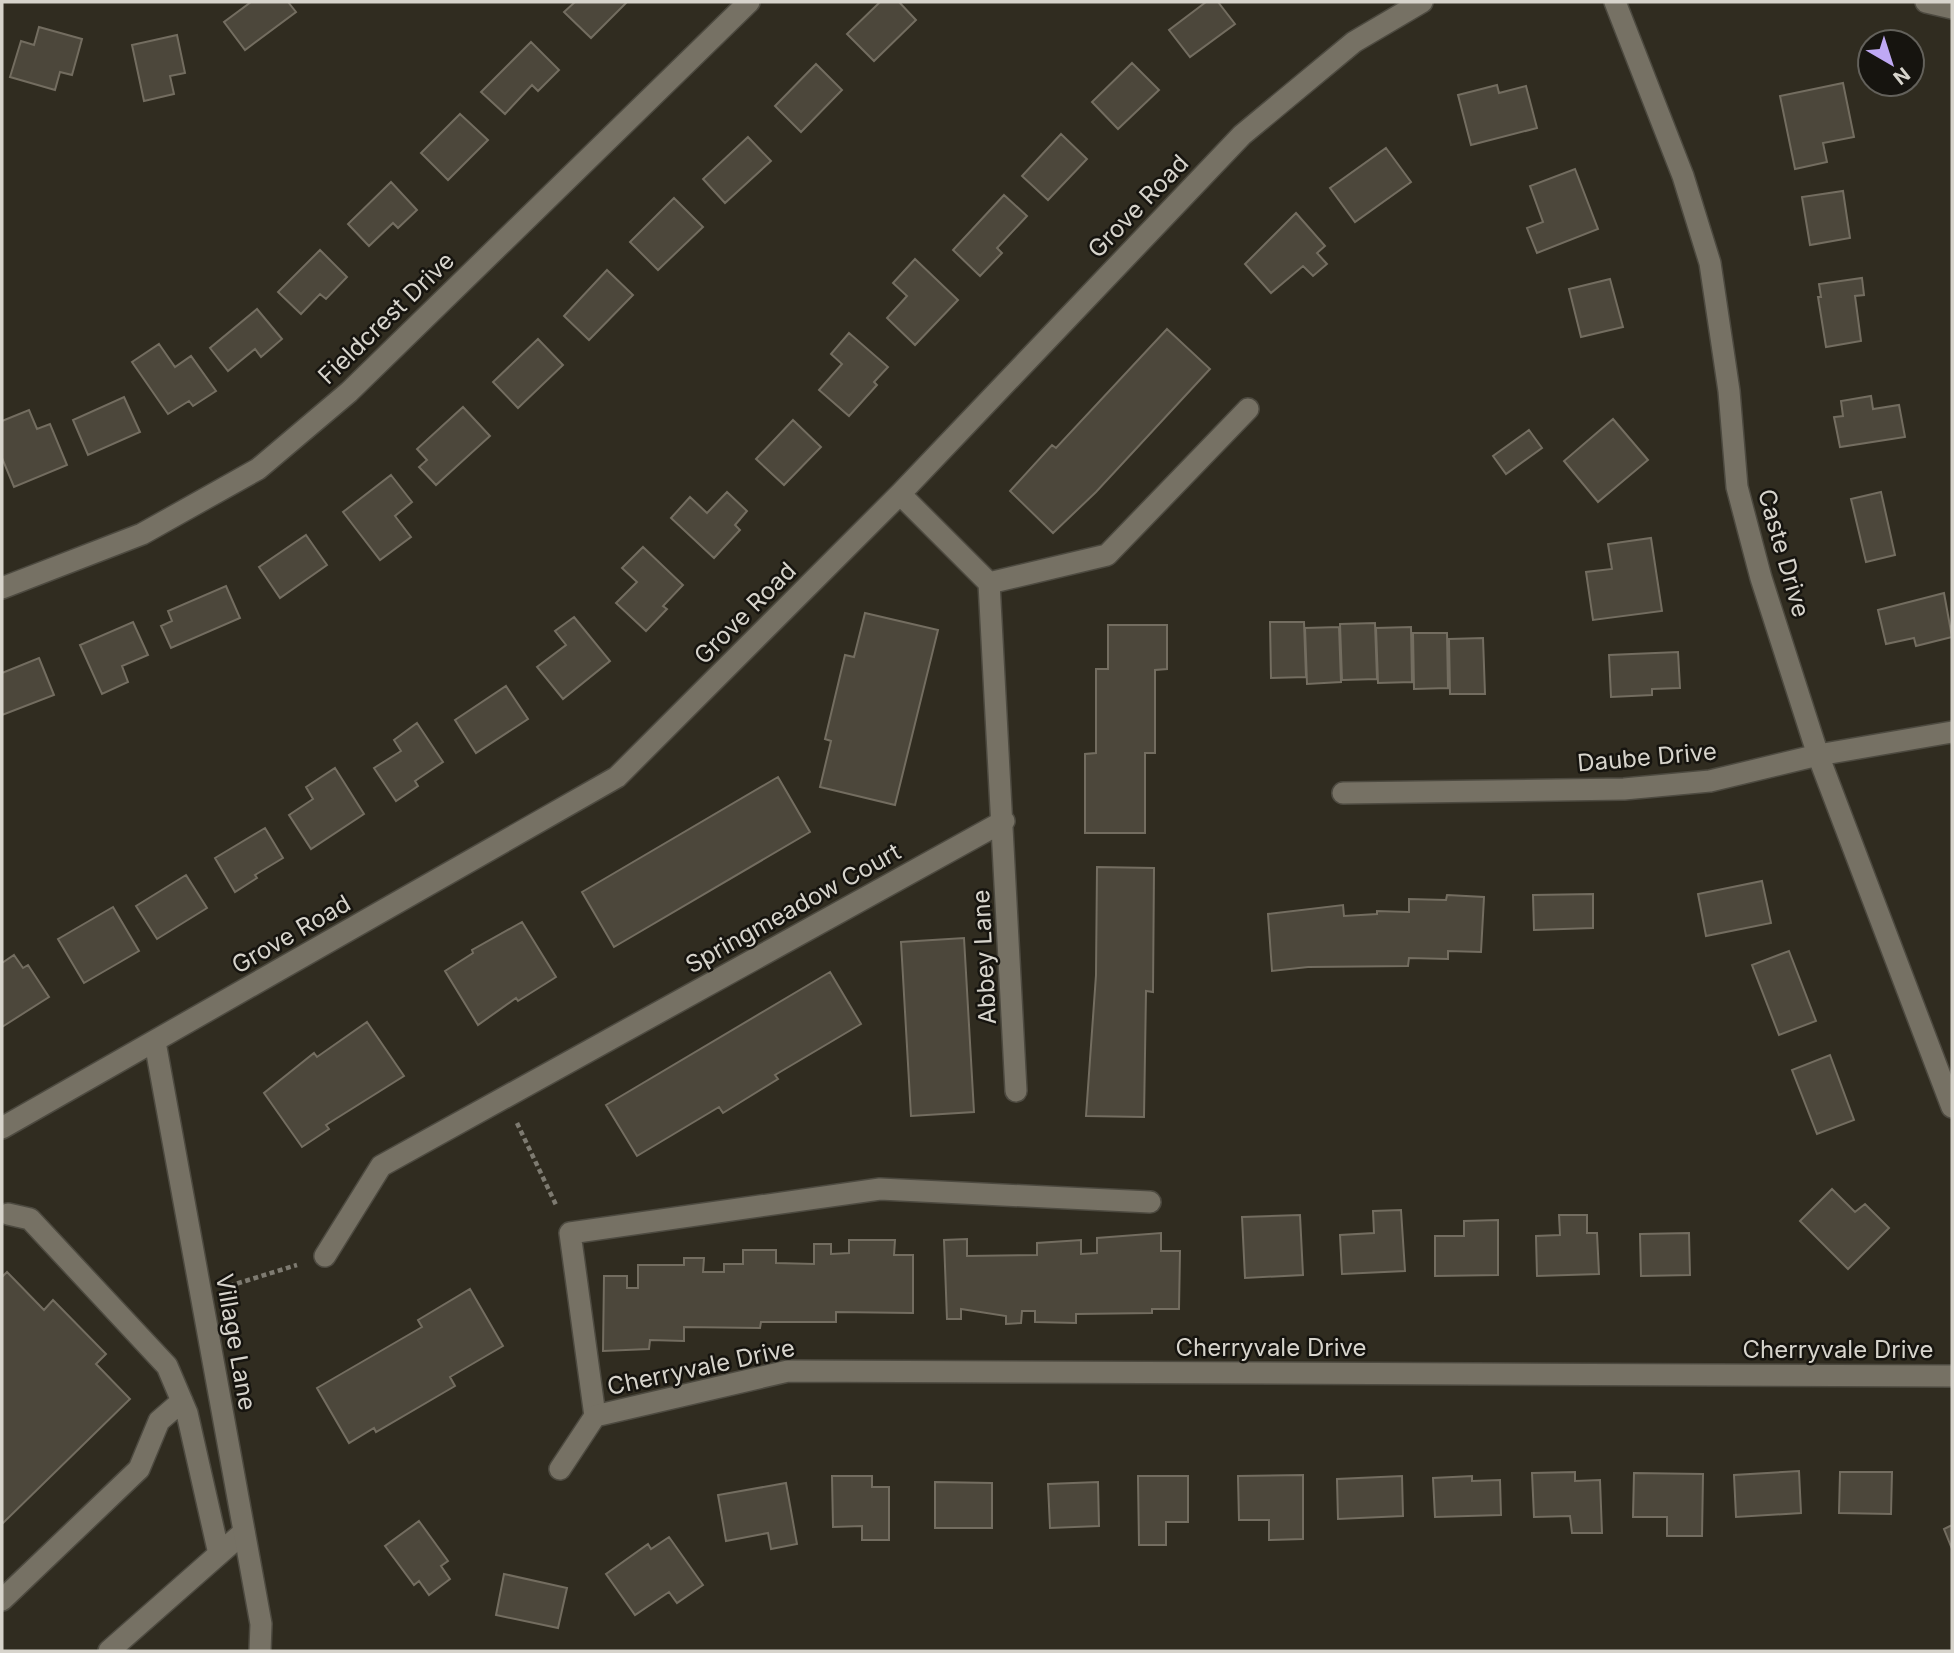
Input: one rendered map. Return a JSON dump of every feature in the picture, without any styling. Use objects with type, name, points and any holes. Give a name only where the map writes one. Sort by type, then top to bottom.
[{"type":"street","name":"Fieldcrest Drive","points":[[2,588],[142,534],[258,469],[349,392],[749,2]]},
{"type":"street","name":"Grove Road","points":[[2,1128],[618,777],[900,494],[1242,135],[1354,42],[1422,2]]},
{"type":"street","name":"Caste Drive","points":[[1615,2],[1683,176],[1710,263],[1729,391],[1737,487],[1761,578],[1818,755],[1952,1107]]},
{"type":"street","points":[[1926,2],[1952,8]]},
{"type":"street","points":[[989,583],[1107,555],[1248,409]]},
{"type":"street","points":[[900,494],[989,583],[1004,821]]},
{"type":"street","name":"Daube Drive","points":[[1343,793],[1624,789],[1710,781],[1818,755],[1952,732]]},
{"type":"street","name":"Abbey Lane","points":[[1004,821],[1016,1091]]},
{"type":"street","name":"Springmeadow Court","points":[[325,1256],[381,1167],[1004,821]]},
{"type":"street","name":"Village Lane","points":[[155,1042],[261,1624],[261,1651]]},
{"type":"street","points":[[570,1233],[880,1189],[1150,1202]]},
{"type":"street","points":[[4,1211],[30,1219],[167,1366],[182,1401],[219,1554]]},
{"type":"street","name":"Cherryvale Drive","points":[[560,1469],[595,1416],[570,1233]]},
{"type":"street","name":"Cherryvale Drive","points":[[595,1416],[788,1371],[1952,1376]]},
{"type":"street","points":[[2,1600],[139,1469],[159,1421],[182,1401]]},
{"type":"street","points":[[117,1649],[244,1532]]},
{"type":"path","points":[[505,1098],[570,1233]]},
{"type":"path","points":[[200,1295],[325,1256]]},
{"type":"building","points":[[251,2],[288,2],[296,12],[245,50],[224,22]]},
{"type":"building","points":[[575,2],[627,2],[591,38],[564,12]]},
{"type":"building","points":[[880,2],[899,2],[916,20],[874,61],[847,34]]},
{"type":"building","points":[[1206,2],[1218,2],[1235,24],[1190,57],[1169,30]]},
{"type":"building","points":[[39,27],[82,39],[72,75],[60,72],[55,90],[10,77],[21,41],[34,45]]},
{"type":"building","points":[[177,35],[185,73],[170,76],[174,94],[144,101],[132,45]]},
{"type":"building","points":[[531,42],[559,70],[538,91],[532,85],[505,114],[481,92]]},
{"type":"building","points":[[1132,63],[1159,90],[1118,129],[1092,102]]},
{"type":"building","points":[[816,64],[842,90],[801,132],[775,106]]},
{"type":"building","points":[[1843,83],[1854,137],[1823,143],[1827,162],[1795,169],[1780,96]]},
{"type":"building","points":[[1497,85],[1499,93],[1526,86],[1537,128],[1471,145],[1458,95]]},
{"type":"building","points":[[460,114],[488,140],[448,180],[421,153]]},
{"type":"building","points":[[1061,134],[1087,159],[1048,200],[1022,176]]},
{"type":"building","points":[[748,137],[771,161],[725,203],[703,179]]},
{"type":"building","points":[[1386,148],[1411,182],[1355,222],[1330,188]]},
{"type":"building","points":[[1575,169],[1598,229],[1537,253],[1527,228],[1543,222],[1530,186]]},
{"type":"building","points":[[391,182],[417,210],[398,228],[393,223],[369,246],[348,224]]},
{"type":"building","points":[[1843,191],[1850,238],[1810,245],[1802,197]]},
{"type":"building","points":[[1004,195],[1027,216],[997,248],[1002,253],[980,276],[953,250]]},
{"type":"building","points":[[674,198],[703,227],[658,270],[630,242]]},
{"type":"building","points":[[1296,213],[1325,246],[1317,253],[1327,264],[1313,276],[1303,266],[1271,293],[1245,264]]},
{"type":"building","points":[[320,250],[347,277],[326,299],[320,294],[301,314],[278,292]]},
{"type":"building","points":[[915,259],[958,300],[915,345],[887,318],[907,296],[893,283]]},
{"type":"building","points":[[607,270],[633,295],[589,340],[564,316]]},
{"type":"building","points":[[1862,278],[1864,295],[1855,296],[1861,341],[1826,347],[1818,297],[1821,297],[1819,284]]},
{"type":"building","points":[[1610,279],[1623,327],[1581,337],[1569,289]]},
{"type":"building","points":[[257,309],[282,339],[261,357],[255,349],[228,371],[210,348]]},
{"type":"building","points":[[1167,329],[1210,369],[1096,492],[1053,533],[1010,491],[1052,445],[1056,448]]},
{"type":"building","points":[[849,333],[888,367],[874,382],[877,385],[849,416],[819,390],[842,364],[831,354]]},
{"type":"building","points":[[538,339],[563,365],[518,408],[493,382]]},
{"type":"building","points":[[159,344],[175,367],[191,356],[216,391],[193,406],[189,401],[168,414],[132,362]]},
{"type":"building","points":[[1871,396],[1873,409],[1899,405],[1905,437],[1840,447],[1834,417],[1843,416],[1841,401]]},
{"type":"building","points":[[124,397],[140,432],[88,455],[73,420]]},
{"type":"building","points":[[463,407],[490,436],[436,485],[419,467],[427,460],[417,449]]},
{"type":"building","points":[[29,410],[37,429],[50,424],[67,465],[14,487],[2,458],[2,421]]},
{"type":"building","points":[[1613,419],[1648,460],[1598,502],[1564,461]]},
{"type":"building","points":[[793,420],[821,447],[784,485],[756,459]]},
{"type":"building","points":[[1529,430],[1542,448],[1506,474],[1493,456]]},
{"type":"building","points":[[391,475],[412,502],[395,516],[411,537],[380,560],[343,512]]},
{"type":"building","points":[[727,492],[747,511],[735,525],[740,530],[714,558],[671,518],[690,497],[707,513]]},
{"type":"building","points":[[1881,492],[1895,555],[1866,562],[1851,499]]},
{"type":"building","points":[[306,535],[327,565],[280,598],[259,567]]},
{"type":"building","points":[[1651,538],[1662,611],[1593,620],[1586,572],[1612,569],[1608,544]]},
{"type":"building","points":[[643,547],[683,585],[663,606],[667,609],[646,631],[616,603],[637,582],[622,568]]},
{"type":"building","points":[[226,586],[240,618],[171,648],[161,626],[172,621],[168,611]]},
{"type":"building","points":[[1944,593],[1952,637],[1916,646],[1914,638],[1886,644],[1878,610]]},
{"type":"building","points":[[865,613],[938,630],[895,805],[820,787],[831,741],[825,739],[845,655],[854,657]]},
{"type":"building","points":[[574,617],[610,661],[563,699],[537,667],[566,645],[555,631]]},
{"type":"building","points":[[133,622],[148,655],[122,666],[128,682],[102,694],[80,645]]},
{"type":"building","points":[[1270,622],[1304,622],[1306,677],[1271,678]]},
{"type":"building","points":[[1375,623],[1377,679],[1342,680],[1340,624]]},
{"type":"building","points":[[1108,625],[1167,625],[1167,669],[1155,670],[1155,753],[1145,753],[1145,833],[1085,833],[1085,754],[1096,753],[1096,669],[1108,669]]},
{"type":"building","points":[[1339,627],[1341,682],[1307,684],[1305,628]]},
{"type":"building","points":[[1411,627],[1412,682],[1378,683],[1376,628]]},
{"type":"building","points":[[1413,633],[1447,633],[1448,688],[1414,689]]},
{"type":"building","points":[[1483,638],[1485,694],[1450,694],[1449,639]]},
{"type":"building","points":[[1678,652],[1680,688],[1652,689],[1652,695],[1611,697],[1609,655]]},
{"type":"building","points":[[39,658],[54,695],[2,715],[2,673]]},
{"type":"building","points":[[506,686],[528,719],[476,753],[455,720]]},
{"type":"building","points":[[417,723],[443,762],[415,781],[418,786],[396,801],[374,768],[401,751],[394,740]]},
{"type":"building","points":[[335,768],[364,814],[311,849],[289,815],[313,799],[306,787]]},
{"type":"building","points":[[778,777],[810,832],[614,947],[582,892]]},
{"type":"building","points":[[265,828],[283,858],[255,875],[257,878],[235,892],[215,858]]},
{"type":"building","points":[[1097,867],[1154,868],[1153,992],[1146,991],[1144,1117],[1086,1116],[1096,975]]},
{"type":"building","points":[[186,875],[207,908],[157,939],[136,906]]},
{"type":"building","points":[[1762,881],[1771,923],[1706,936],[1698,894]]},
{"type":"building","points":[[1593,894],[1593,928],[1534,930],[1533,895]]},
{"type":"building","points":[[1447,895],[1484,897],[1481,952],[1448,951],[1448,959],[1409,958],[1408,966],[1308,967],[1272,971],[1268,914],[1343,905],[1344,916],[1377,914],[1377,911],[1409,912],[1409,899],[1446,900]]},
{"type":"building","points":[[113,907],[139,951],[84,983],[58,939]]},
{"type":"building","points":[[522,922],[556,977],[518,1001],[516,998],[478,1025],[445,971],[473,953],[472,950]]},
{"type":"building","points":[[964,938],[974,1112],[911,1116],[901,942]]},
{"type":"building","points":[[1789,951],[1816,1021],[1779,1035],[1752,965]]},
{"type":"building","points":[[14,955],[23,968],[28,965],[49,997],[2,1027],[2,963]]},
{"type":"building","points":[[830,972],[861,1024],[775,1075],[778,1079],[723,1113],[719,1107],[637,1156],[606,1105]]},
{"type":"building","points":[[367,1022],[404,1076],[326,1125],[329,1129],[302,1147],[264,1093],[314,1053],[317,1057]]},
{"type":"building","points":[[1830,1055],[1854,1120],[1817,1134],[1792,1070]]},
{"type":"building","points":[[1832,1189],[1855,1212],[1865,1204],[1889,1228],[1848,1269],[1800,1221]]},
{"type":"building","points":[[1401,1210],[1405,1271],[1342,1274],[1340,1235],[1374,1233],[1373,1211]]},
{"type":"building","points":[[1300,1215],[1303,1275],[1245,1278],[1242,1217]]},
{"type":"building","points":[[1559,1215],[1587,1215],[1587,1233],[1597,1233],[1599,1274],[1537,1276],[1536,1236],[1560,1235]]},
{"type":"building","points":[[1498,1220],[1498,1275],[1435,1276],[1435,1236],[1464,1236],[1464,1221]]},
{"type":"building","points":[[1161,1233],[1161,1251],[1180,1251],[1179,1309],[1152,1309],[1152,1313],[1076,1314],[1076,1323],[1035,1322],[1035,1311],[1022,1311],[1021,1323],[1006,1324],[1006,1316],[961,1309],[961,1319],[947,1319],[944,1240],[967,1239],[967,1256],[1037,1255],[1037,1243],[1081,1240],[1081,1254],[1097,1253],[1097,1238]]},
{"type":"building","points":[[1689,1233],[1690,1275],[1641,1276],[1640,1234]]},
{"type":"building","points":[[849,1240],[895,1240],[894,1255],[913,1255],[913,1313],[836,1312],[836,1322],[761,1322],[760,1328],[684,1327],[684,1341],[650,1340],[649,1349],[603,1351],[604,1276],[627,1276],[627,1288],[638,1288],[638,1265],[684,1265],[684,1258],[704,1258],[703,1272],[724,1272],[724,1264],[743,1264],[743,1250],[776,1250],[776,1263],[814,1264],[814,1244],[831,1244],[831,1254],[849,1253]]},
{"type":"building","points":[[7,1272],[44,1310],[53,1300],[106,1354],[96,1364],[130,1399],[2,1524],[2,1277]]},
{"type":"building","points":[[470,1289],[503,1346],[450,1377],[455,1386],[376,1432],[374,1428],[349,1443],[317,1388],[422,1327],[418,1320]]},
{"type":"building","points":[[1799,1471],[1801,1513],[1736,1517],[1734,1475]]},
{"type":"building","points":[[1575,1472],[1575,1481],[1600,1480],[1602,1533],[1572,1533],[1570,1516],[1534,1517],[1532,1473]]},
{"type":"building","points":[[1840,1472],[1892,1472],[1891,1514],[1839,1513]]},
{"type":"building","points":[[1634,1473],[1703,1474],[1702,1536],[1667,1536],[1667,1517],[1633,1517]]},
{"type":"building","points":[[1303,1475],[1303,1539],[1269,1540],[1269,1520],[1239,1520],[1238,1476]]},
{"type":"building","points":[[832,1476],[872,1476],[872,1487],[889,1487],[889,1540],[862,1540],[862,1526],[833,1527]]},
{"type":"building","points":[[1138,1476],[1188,1476],[1188,1522],[1166,1522],[1166,1545],[1139,1545]]},
{"type":"building","points":[[1402,1476],[1403,1516],[1338,1519],[1337,1479]]},
{"type":"building","points":[[1472,1476],[1472,1481],[1500,1480],[1501,1515],[1435,1517],[1433,1478]]},
{"type":"building","points":[[935,1482],[992,1483],[992,1528],[935,1528]]},
{"type":"building","points":[[1098,1482],[1099,1526],[1050,1528],[1048,1484]]},
{"type":"building","points":[[786,1483],[797,1544],[771,1549],[768,1533],[726,1541],[718,1495]]},
{"type":"building","points":[[419,1521],[448,1561],[441,1566],[450,1579],[429,1595],[419,1581],[414,1585],[385,1546]]},
{"type":"building","points":[[1952,1525],[1952,1549],[1944,1529]]},
{"type":"building","points":[[669,1537],[703,1585],[677,1603],[669,1592],[635,1615],[606,1574],[648,1544],[651,1549]]},
{"type":"building","points":[[504,1574],[567,1588],[558,1628],[496,1615]]}]
